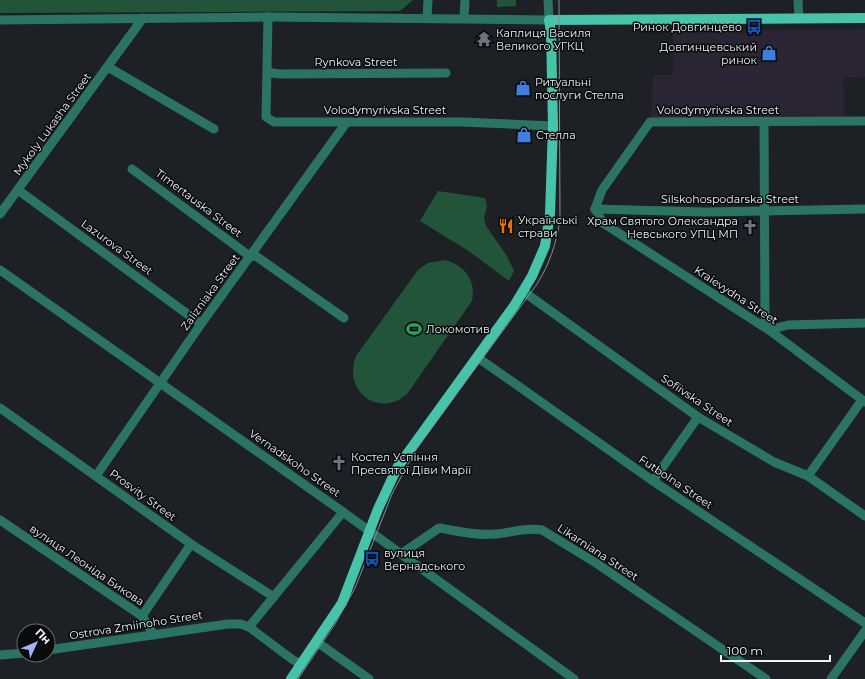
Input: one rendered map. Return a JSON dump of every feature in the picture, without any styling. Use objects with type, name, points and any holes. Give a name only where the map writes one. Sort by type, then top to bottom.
[{"type":"main road","points":[[291,679],[342,604],[362,554],[369,531],[397,468],[524,292],[537,264],[549,230],[553,126],[551,32],[549,20],[865,18]]},
{"type":"street","points":[[428,0],[428,18]]},
{"type":"street","points":[[464,18],[465,0]]},
{"type":"street","points":[[0,20],[268,17],[549,20],[548,0]]},
{"type":"street","points":[[798,0],[799,18]]},
{"type":"street","points":[[268,17],[266,65],[268,70]]},
{"type":"street","name":"Mykoly Lukasha Street","points":[[0,214],[143,18]]},
{"type":"street","points":[[108,67],[214,128]]},
{"type":"street","name":"Rynkova Street","points":[[268,70],[275,74],[446,73]]},
{"type":"street","name":"Volodymyrivska Street","points":[[268,70],[266,117],[274,122],[462,122],[553,126]]},
{"type":"street","name":"Volodymyrivska Street","points":[[595,209],[602,190],[650,122],[865,121]]},
{"type":"street","name":"Zalizniaka Street","points":[[96,476],[201,324],[346,122]]},
{"type":"street","points":[[764,122],[765,317],[769,330],[788,325],[865,323]]},
{"type":"street","name":"Timertauska Street","points":[[132,168],[252,255],[344,318]]},
{"type":"street","name":"Lazurova Street","points":[[18,190],[201,324]]},
{"type":"street","name":"Silskohospodarska Street","points":[[595,209],[705,212],[865,209]]},
{"type":"street","name":"Kraievydna Street","points":[[595,209],[603,223],[769,330],[864,401]]},
{"type":"street","name":"Vernadskoho Street","points":[[0,270],[343,512],[574,679]]},
{"type":"street","name":"Sofiivska Street","points":[[524,292],[698,417],[774,462],[808,476],[865,516]]},
{"type":"street","name":"Futbolna Street","points":[[477,357],[652,481],[865,623]]},
{"type":"street","points":[[808,476],[864,401]]},
{"type":"street","name":"Prosvity Street","points":[[0,408],[191,544],[274,597]]},
{"type":"street","points":[[652,481],[698,417]]},
{"type":"street","points":[[302,664],[293,660],[249,627],[343,512]]},
{"type":"street","name":"вулиця Леоніда Бикова","points":[[0,520],[142,616],[154,635]]},
{"type":"street","name":"Likarniana Street","points":[[401,554],[439,528],[468,534],[494,534],[532,528],[542,530],[596,563],[766,679]]},
{"type":"street","points":[[142,616],[191,544]]},
{"type":"street","name":"Ostrova Zmiinoho Street","points":[[56,649],[228,624],[241,624],[249,627]]},
{"type":"street","points":[[831,679],[865,631]]},
{"type":"street","points":[[317,642],[369,679]]},
{"type":"street","points":[[0,655],[16,653]]},
{"type":"shaded area","name":"Довгинцевський ринок","points":[[865,29],[865,77],[843,78],[845,118],[651,120],[653,75],[673,75],[673,32]]},
{"type":"green space","points":[[0,0],[413,0],[400,11],[0,13]]},
{"type":"green space","points":[[497,0],[516,0],[516,6],[497,7]]},
{"type":"green space","points":[[438,191],[485,198],[487,206],[484,218],[486,226],[507,256],[514,271],[509,281],[470,252],[420,221]]},
{"type":"green space","name":"Локомотив","points":[[445,260],[452,262],[468,275],[472,287],[472,301],[407,394],[396,401],[385,404],[366,398],[359,390],[354,380],[353,369],[356,356],[418,270],[428,263]]},
{"type":"tram line","points":[[298,679],[335,624],[355,588],[392,494],[415,451],[537,284],[549,261],[557,237],[560,220],[559,0]]},
{"type":"place","name":"Ринок Довгинцево","points":[[754,27]]},
{"type":"place","name":"Каплиця Василя Великого УГКЦ","points":[[484,39]]},
{"type":"place","name":"Довгинцевський ринок","points":[[769,53]]},
{"type":"place","name":"Ритуальні послуги Стелла","points":[[523,88]]},
{"type":"place","name":"Стелла","points":[[524,135]]},
{"type":"place","name":"Українські страви","points":[[506,226]]},
{"type":"place","name":"Храм Святого Олександра Невського УПЦ МП","points":[[750,227]]},
{"type":"place","name":"Локомотив","points":[[414,329]]},
{"type":"place","name":"Костел Успіння Пресвятої Діви Марії","points":[[339,463]]},
{"type":"place","name":"вулиця Вернадського","points":[[372,559]]}]
